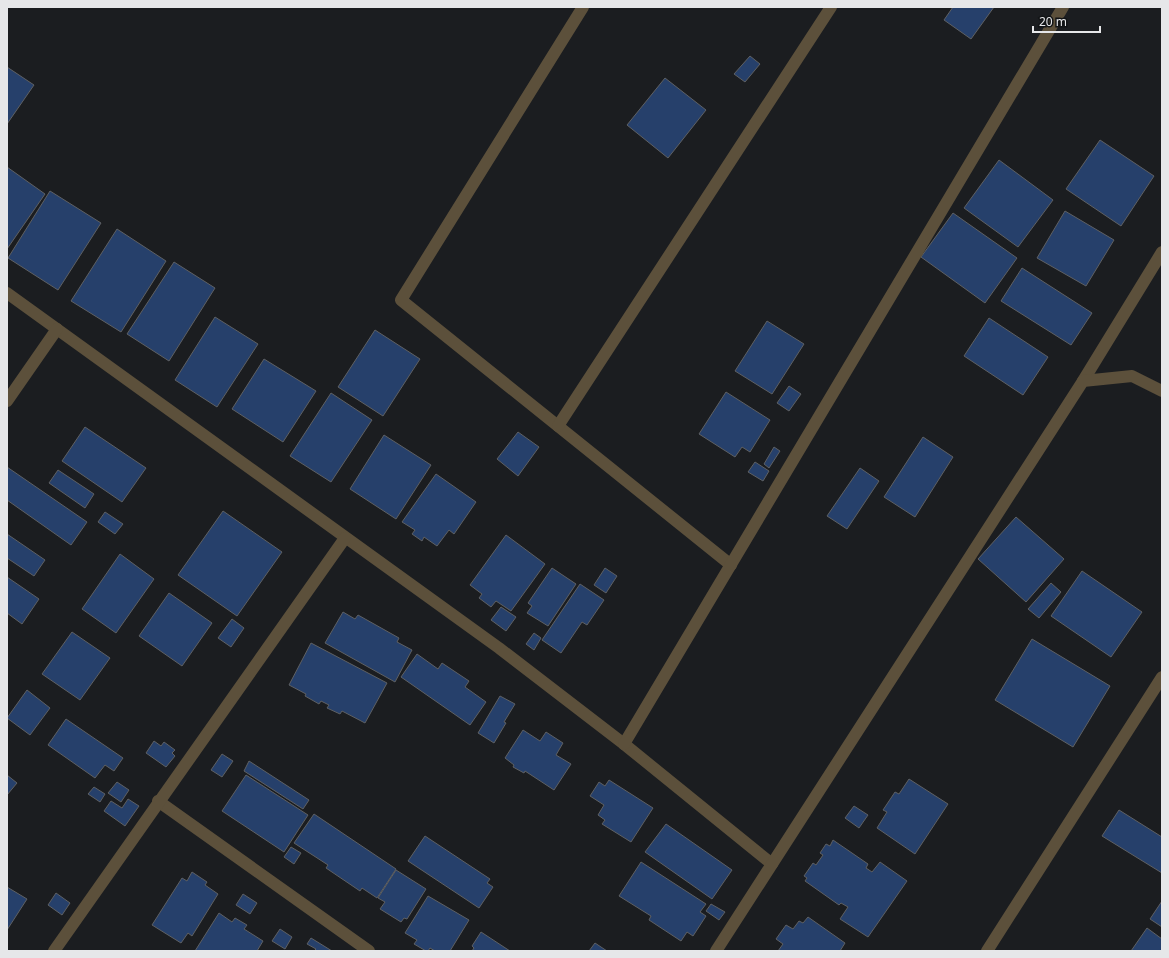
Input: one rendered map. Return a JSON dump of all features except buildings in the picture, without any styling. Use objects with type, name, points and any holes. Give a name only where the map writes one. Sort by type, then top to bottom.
[{"type":"street","points":[[583,7],[401,300],[731,565]]},
{"type":"street","points":[[558,426],[831,7]]},
{"type":"street","points":[[624,744],[1063,7]]},
{"type":"street","points":[[716,951],[1083,381],[1162,252]]},
{"type":"street","points":[[7,293],[499,648],[624,744],[772,864]]},
{"type":"street","points":[[7,401],[57,329]]},
{"type":"street","points":[[1083,381],[1132,376],[1162,391]]},
{"type":"street","points":[[54,951],[345,538]]},
{"type":"street","points":[[987,951],[1162,677]]},
{"type":"street","points":[[158,802],[369,951]]}]
